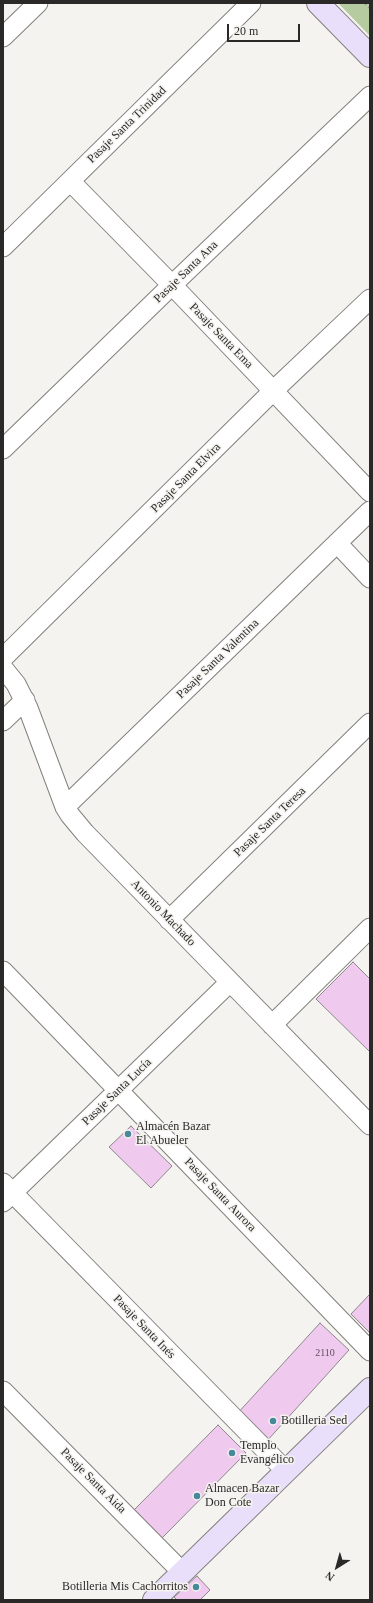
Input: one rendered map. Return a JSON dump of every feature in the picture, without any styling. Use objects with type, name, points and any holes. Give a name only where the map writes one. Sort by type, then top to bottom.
[{"type":"street","points":[[3,37],[38,3]]},
{"type":"street","name":"Pasaje Santa Trinidad","points":[[3,247],[251,3]]},
{"type":"street","points":[[318,3],[370,56]]},
{"type":"street","name":"Pasaje Santa Ana","points":[[3,449],[370,96]]},
{"type":"street","name":"Pasaje Santa Ema","points":[[70,182],[172,285],[370,492]]},
{"type":"street","name":"Pasaje Santa Elvira","points":[[3,658],[273,391],[370,299]]},
{"type":"street","name":"Pasaje Santa Valentina","points":[[65,807],[370,511]]},
{"type":"street","points":[[337,544],[370,578]]},
{"type":"street","name":"Antonio Machado","points":[[3,668],[16,684],[25,700],[65,807],[70,816],[169,920],[370,1125]]},
{"type":"street","points":[[3,721],[25,700]]},
{"type":"street","name":"Pasaje Santa Teresa","points":[[169,920],[370,723]]},
{"type":"street","points":[[272,1024],[370,928]]},
{"type":"street","name":"Pasaje Santa Aurora","points":[[3,971],[370,1351]]},
{"type":"street","name":"Pasaje Santa Lucía","points":[[6,1192],[118,1090],[230,982]]},
{"type":"street","name":"Pasaje Santa Inés","points":[[6,1192],[286,1471]]},
{"type":"street","points":[[154,1600],[370,1389]]},
{"type":"street","name":"Pasaje Santa Aida","points":[[3,1391],[182,1572]]},
{"type":"path","points":[[365,3],[370,8]]},
{"type":"green space","points":[[338,3],[370,3],[370,36]]},
{"type":"building","points":[[353,962],[370,979],[370,1052],[316,999]]},
{"type":"building","points":[[131,1126],[172,1166],[151,1188],[109,1147]]},
{"type":"building","points":[[370,1294],[370,1333],[351,1314]]},
{"type":"building","points":[[320,1323],[349,1350],[266,1442],[236,1415]]},
{"type":"building","points":[[218,1425],[246,1453],[162,1538],[134,1510]]},
{"type":"building","points":[[197,1576],[210,1590],[200,1600],[177,1600],[174,1597]]},
{"type":"place","name":"Almacén Bazar El Abueler","points":[[128,1134]]},
{"type":"place","name":"Botilleria Sed","points":[[273,1421]]},
{"type":"place","name":"Templo Evangélico","points":[[232,1453]]},
{"type":"place","name":"Almacen Bazar Don Cote","points":[[197,1496]]},
{"type":"place","name":"Botilleria Mis Cachorritos","points":[[196,1587]]}]
